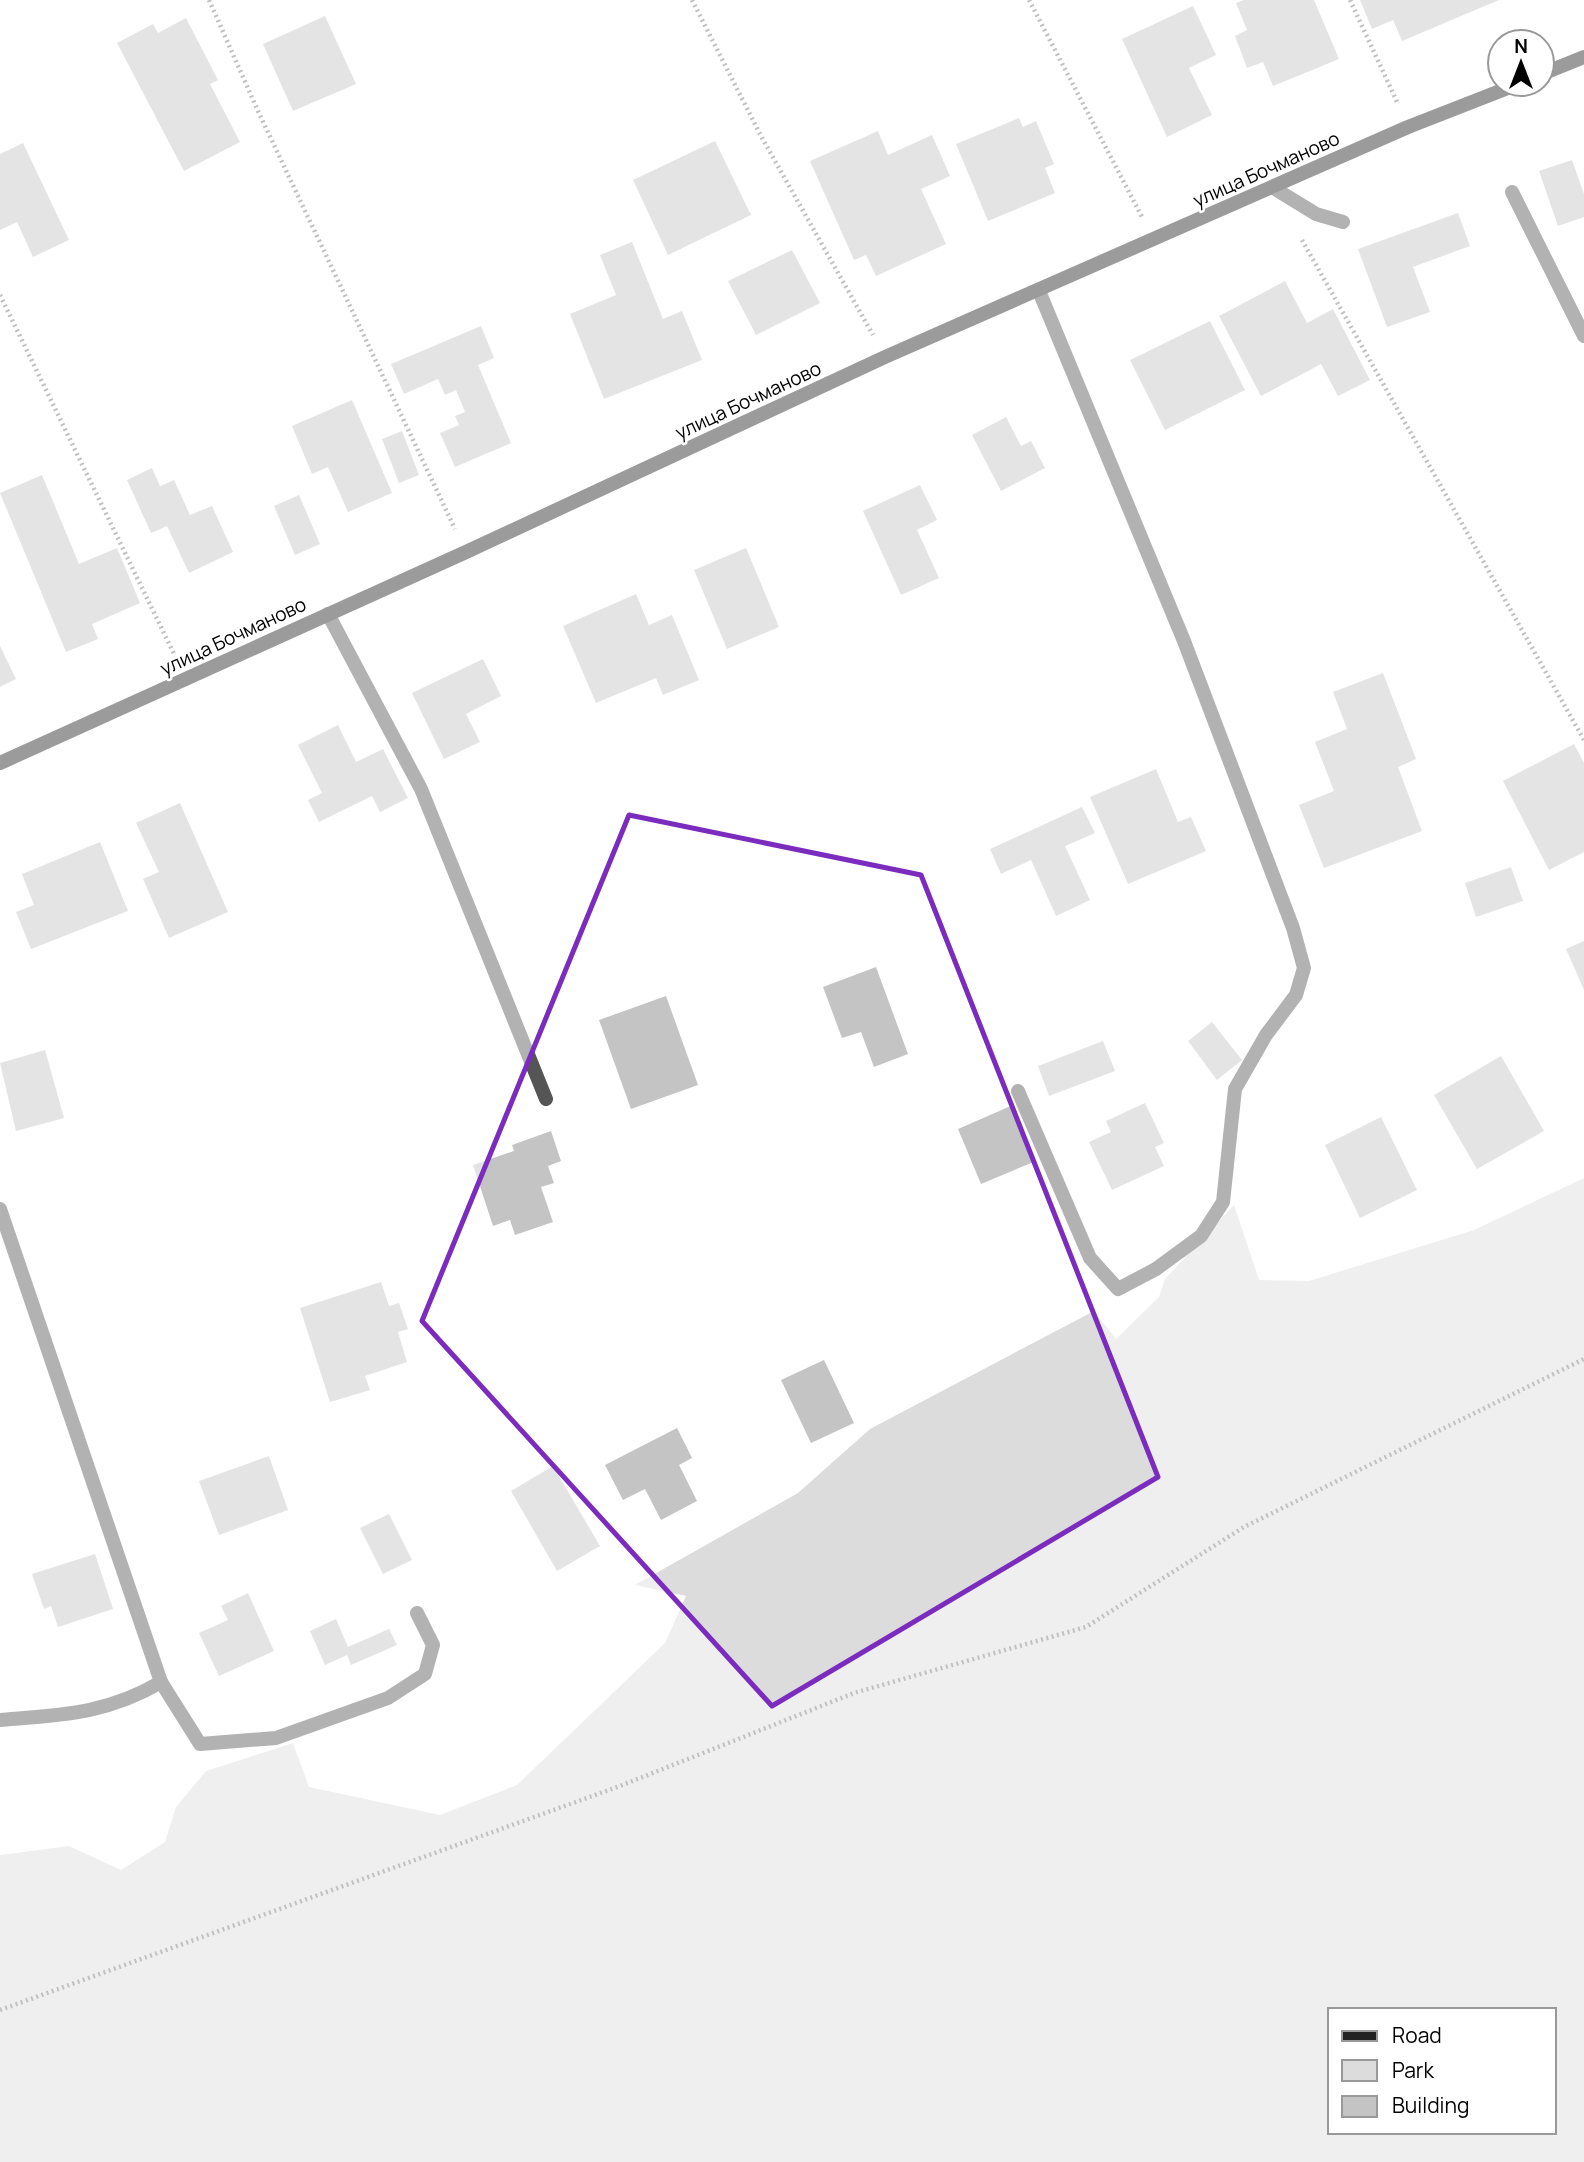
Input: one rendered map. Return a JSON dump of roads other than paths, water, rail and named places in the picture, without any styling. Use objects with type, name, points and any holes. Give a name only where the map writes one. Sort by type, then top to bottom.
[{"type":"main road","points":[[1556,68],[1584,57]]},
{"type":"main road","name":"улица Бочманово","points":[[0,763],[466,552],[885,357],[1154,241],[1408,127],[1486,97]]},
{"type":"street","points":[[1272,187],[1316,214],[1343,222]]},
{"type":"street","points":[[1512,192],[1584,336]]},
{"type":"street","points":[[1018,1091],[1090,1258],[1118,1289],[1156,1269],[1201,1236],[1223,1202],[1235,1089],[1266,1035],[1296,995],[1304,968],[1293,928],[1184,641],[1039,291]]},
{"type":"street","points":[[328,614],[421,789],[546,1099]]},
{"type":"street","points":[[0,1209],[161,1682],[201,1744],[276,1738],[388,1698],[425,1674],[432,1645],[417,1613]]},
{"type":"street","points":[[0,1720],[73,1714],[129,1701],[161,1682]]}]
